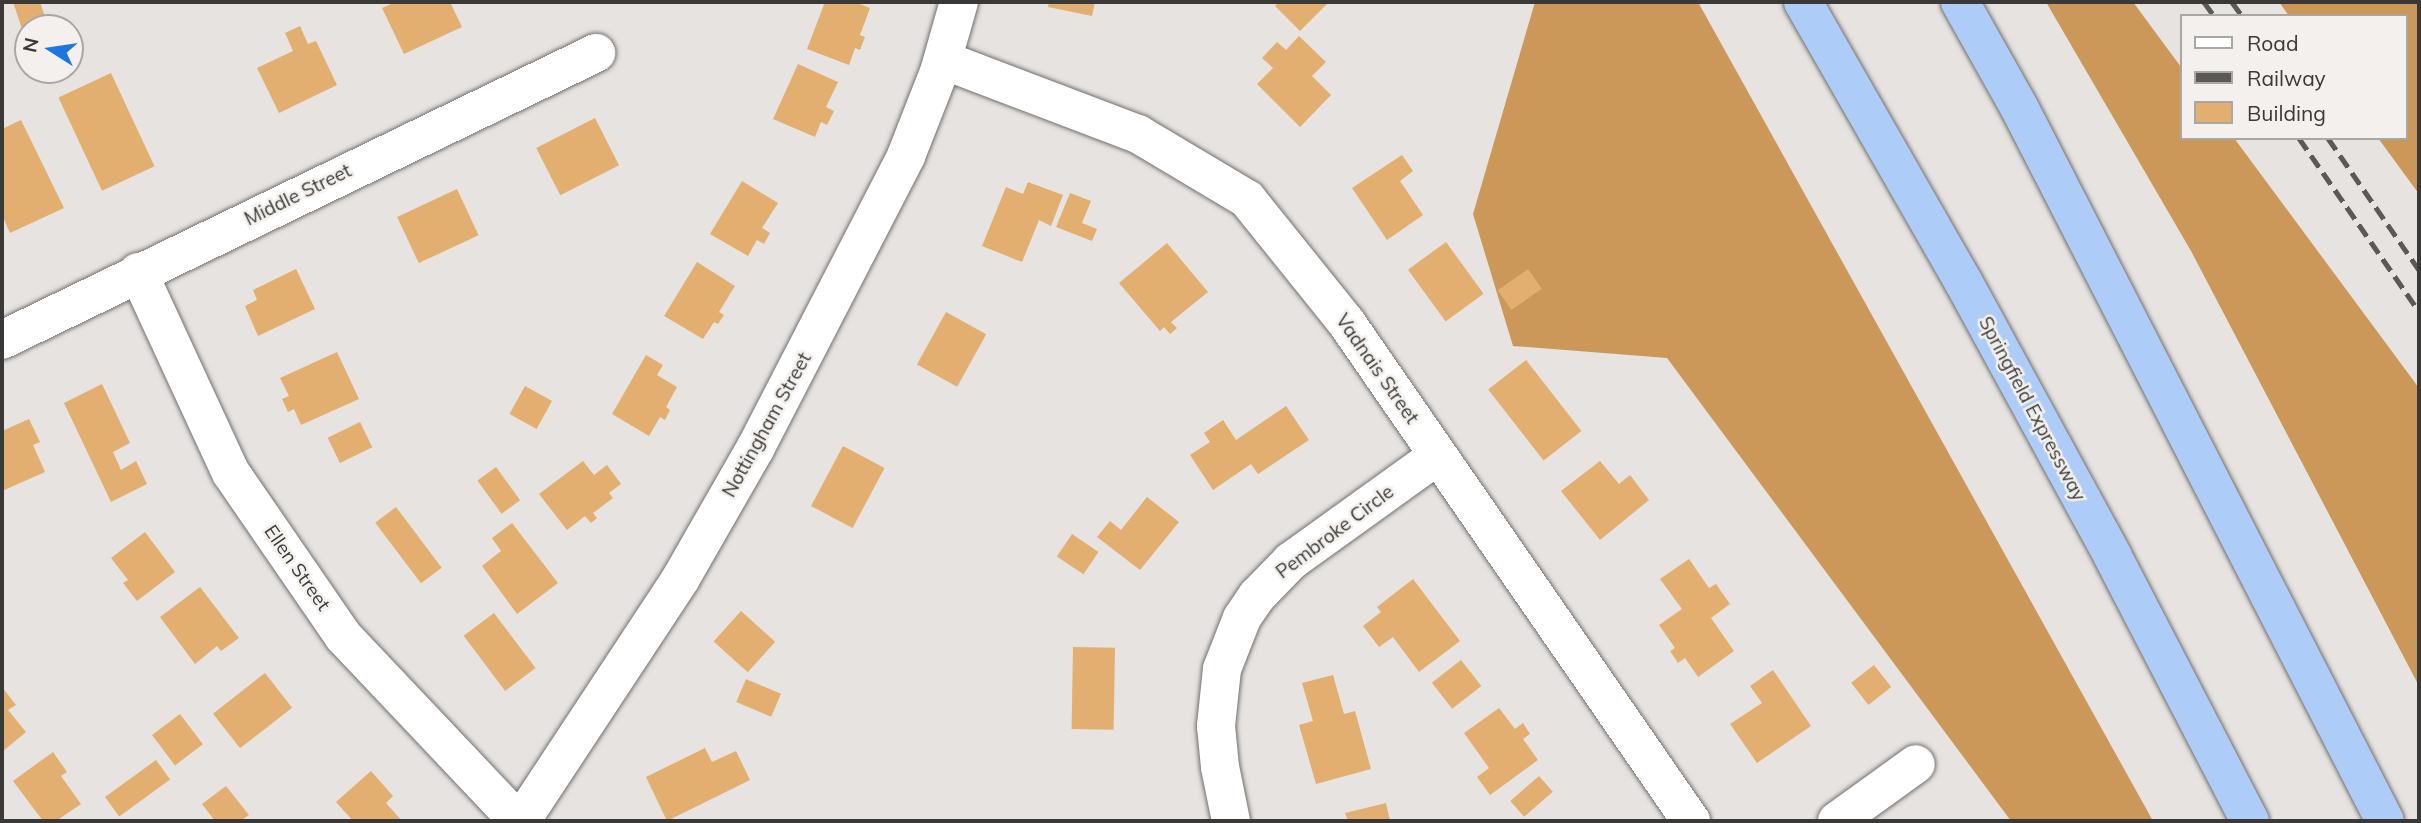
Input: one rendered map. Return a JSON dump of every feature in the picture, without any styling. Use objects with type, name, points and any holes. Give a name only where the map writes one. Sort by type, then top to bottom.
[{"type":"highway","name":"Springfield Expressway","points":[[1803,2],[1970,294],[2118,567],[2250,821]]},
{"type":"highway","points":[[1960,2],[2019,107],[2385,821]]},
{"type":"street","name":"Nottingham Street","points":[[519,821],[681,578],[755,450],[906,156],[943,60],[959,2]]},
{"type":"street","name":"Middle Street","points":[[2,340],[596,53]]},
{"type":"street","name":"Vadnais Street","points":[[943,60],[1138,134],[1247,199],[1346,322],[1691,821]]},
{"type":"street","name":"Ellen Street","points":[[138,272],[231,473],[343,636],[519,821]]},
{"type":"street","name":"Pembroke Circle","points":[[1231,821],[1220,767],[1216,726],[1222,669],[1242,618],[1257,596],[1291,561],[1437,456]]},
{"type":"street","points":[[1837,821],[1916,764]]},
{"type":"shaded area","points":[[1535,2],[1698,2],[2153,821],[2011,821],[1667,358],[1513,346],[1473,214]]},
{"type":"shaded area","points":[[2046,2],[2133,2],[2180,66],[2180,140],[2235,140],[2419,388],[2419,686],[2191,251]]},
{"type":"shaded area","points":[[2279,2],[2419,2],[2419,194],[2379,140],[2407,140],[2407,14],[2288,14]]},
{"type":"building","points":[[13,2],[40,2],[44,14],[17,14]]},
{"type":"building","points":[[396,2],[450,2],[462,27],[404,54],[382,8]]},
{"type":"building","points":[[825,2],[855,2],[870,8],[860,35],[865,37],[860,50],[855,48],[849,65],[807,49]]},
{"type":"building","points":[[1049,2],[1095,2],[1092,16],[1048,7]]},
{"type":"building","points":[[1279,2],[1329,2],[1300,31],[1275,6]]},
{"type":"building","points":[[300,26],[308,44],[316,41],[337,85],[279,113],[257,68],[293,51],[285,33]]},
{"type":"building","points":[[1299,36],[1326,62],[1312,76],[1331,95],[1300,127],[1257,84],[1273,68],[1262,58],[1277,42],[1286,50]]},
{"type":"building","points":[[798,64],[838,82],[826,107],[834,111],[827,125],[821,122],[815,137],[773,119]]},
{"type":"building","points":[[111,73],[155,166],[102,191],[58,98]]},
{"type":"building","points":[[595,118],[619,165],[560,195],[536,148]]},
{"type":"building","points":[[21,120],[64,208],[10,233],[2,215],[2,129]]},
{"type":"building","points":[[1402,155],[1413,171],[1400,181],[1423,215],[1387,240],[1352,188]]},
{"type":"building","points":[[742,181],[778,203],[762,228],[770,233],[764,244],[757,240],[748,256],[710,234]]},
{"type":"building","points":[[1028,182],[1063,195],[1051,226],[1039,220],[1022,262],[982,246],[1006,187],[1023,194]]},
{"type":"building","points":[[457,189],[479,235],[419,263],[397,217]]},
{"type":"building","points":[[1070,193],[1091,201],[1082,223],[1097,229],[1092,241],[1056,227]]},
{"type":"building","points":[[1446,242],[1484,294],[1446,321],[1408,270]]},
{"type":"building","points":[[1167,243],[1208,292],[1171,322],[1177,328],[1170,334],[1164,327],[1160,331],[1119,283]]},
{"type":"building","points":[[697,262],[735,286],[719,312],[724,315],[718,324],[714,322],[703,339],[664,316]]},
{"type":"building","points":[[296,269],[315,309],[258,336],[245,306],[257,300],[253,290]]},
{"type":"building","points":[[1528,269],[1542,289],[1511,310],[1498,290]]},
{"type":"building","points":[[946,312],[986,334],[957,387],[917,364]]},
{"type":"building","points":[[337,352],[359,399],[301,425],[294,409],[288,412],[282,399],[289,396],[280,378]]},
{"type":"building","points":[[646,355],[663,365],[657,375],[677,387],[666,407],[670,410],[665,420],[660,417],[649,436],[612,414]]},
{"type":"building","points":[[1526,360],[1581,431],[1544,460],[1488,390]]},
{"type":"building","points":[[102,384],[130,443],[113,452],[121,470],[136,461],[147,484],[111,502],[64,403]]},
{"type":"building","points":[[525,386],[552,401],[537,429],[509,414]]},
{"type":"building","points":[[1286,406],[1309,440],[1258,474],[1251,464],[1213,490],[1190,455],[1210,442],[1204,433],[1223,420],[1236,440]]},
{"type":"building","points":[[29,419],[40,442],[33,445],[45,472],[2,491],[2,431]]},
{"type":"building","points":[[360,422],[372,447],[340,463],[328,438]]},
{"type":"building","points":[[843,446],[884,468],[853,528],[811,506]]},
{"type":"building","points":[[583,461],[594,475],[607,465],[621,484],[609,493],[613,498],[593,513],[597,518],[591,523],[585,516],[567,530],[539,494]]},
{"type":"building","points":[[1600,461],[1619,484],[1630,475],[1649,500],[1600,540],[1561,491]]},
{"type":"building","points":[[496,467],[520,500],[501,514],[477,481]]},
{"type":"building","points":[[1147,497],[1179,522],[1140,570],[1097,537],[1110,521],[1121,530]]},
{"type":"building","points":[[396,507],[442,568],[421,583],[375,523]]},
{"type":"building","points":[[512,523],[558,583],[517,614],[482,566],[501,551],[492,538]]},
{"type":"building","points":[[145,532],[175,572],[137,601],[123,583],[128,580],[111,558]]},
{"type":"building","points":[[1072,534],[1099,552],[1083,574],[1057,556]]},
{"type":"building","points":[[1689,559],[1709,588],[1716,584],[1730,604],[1711,618],[1734,651],[1698,677],[1685,658],[1678,663],[1670,651],[1675,648],[1659,625],[1682,609],[1660,579]]},
{"type":"building","points":[[1413,579],[1460,641],[1419,672],[1393,637],[1379,647],[1363,626],[1381,612],[1377,607]]},
{"type":"building","points":[[200,587],[239,638],[221,651],[217,646],[195,664],[160,617]]},
{"type":"building","points":[[741,611],[775,642],[748,672],[714,641]]},
{"type":"building","points":[[494,613],[536,668],[505,691],[464,636]]},
{"type":"building","points":[[1073,647],[1115,648],[1114,730],[1072,729]]},
{"type":"building","points":[[1461,660],[1481,686],[1452,709],[1432,683]]},
{"type":"building","points":[[1874,665],[1891,687],[1868,705],[1851,683]]},
{"type":"building","points":[[1773,670],[1811,726],[1757,763],[1730,724],[1762,703],[1750,686]]},
{"type":"building","points":[[265,673],[292,708],[240,748],[213,714]]},
{"type":"building","points":[[1333,675],[1344,714],[1355,711],[1371,769],[1316,784],[1299,725],[1313,721],[1302,683]]},
{"type":"building","points":[[746,679],[781,694],[771,717],[736,702]]},
{"type":"building","points":[[2,687],[16,705],[8,710],[26,732],[2,752]]},
{"type":"building","points":[[1499,708],[1515,729],[1523,723],[1530,734],[1523,739],[1538,760],[1490,795],[1477,777],[1489,768],[1464,733]]},
{"type":"building","points":[[180,714],[203,744],[175,765],[152,735]]},
{"type":"building","points":[[705,748],[712,762],[736,751],[750,780],[667,821],[646,777]]},
{"type":"building","points":[[53,752],[67,772],[61,776],[81,804],[56,821],[43,821],[13,781]]},
{"type":"building","points":[[156,760],[170,779],[119,816],[105,797]]},
{"type":"building","points":[[371,771],[393,796],[386,803],[402,821],[353,821],[336,802]]},
{"type":"building","points":[[1539,776],[1553,792],[1524,817],[1510,801]]},
{"type":"building","points":[[226,786],[249,815],[240,821],[215,821],[202,804]]},
{"type":"building","points":[[1386,803],[1390,821],[1348,821],[1345,813]]},
{"type":"railway","points":[[2204,2],[2213,14]]},
{"type":"railway","points":[[2232,2],[2241,14]]},
{"type":"railway","points":[[2300,140],[2419,311]]},
{"type":"railway","points":[[2329,140],[2419,270]]}]
